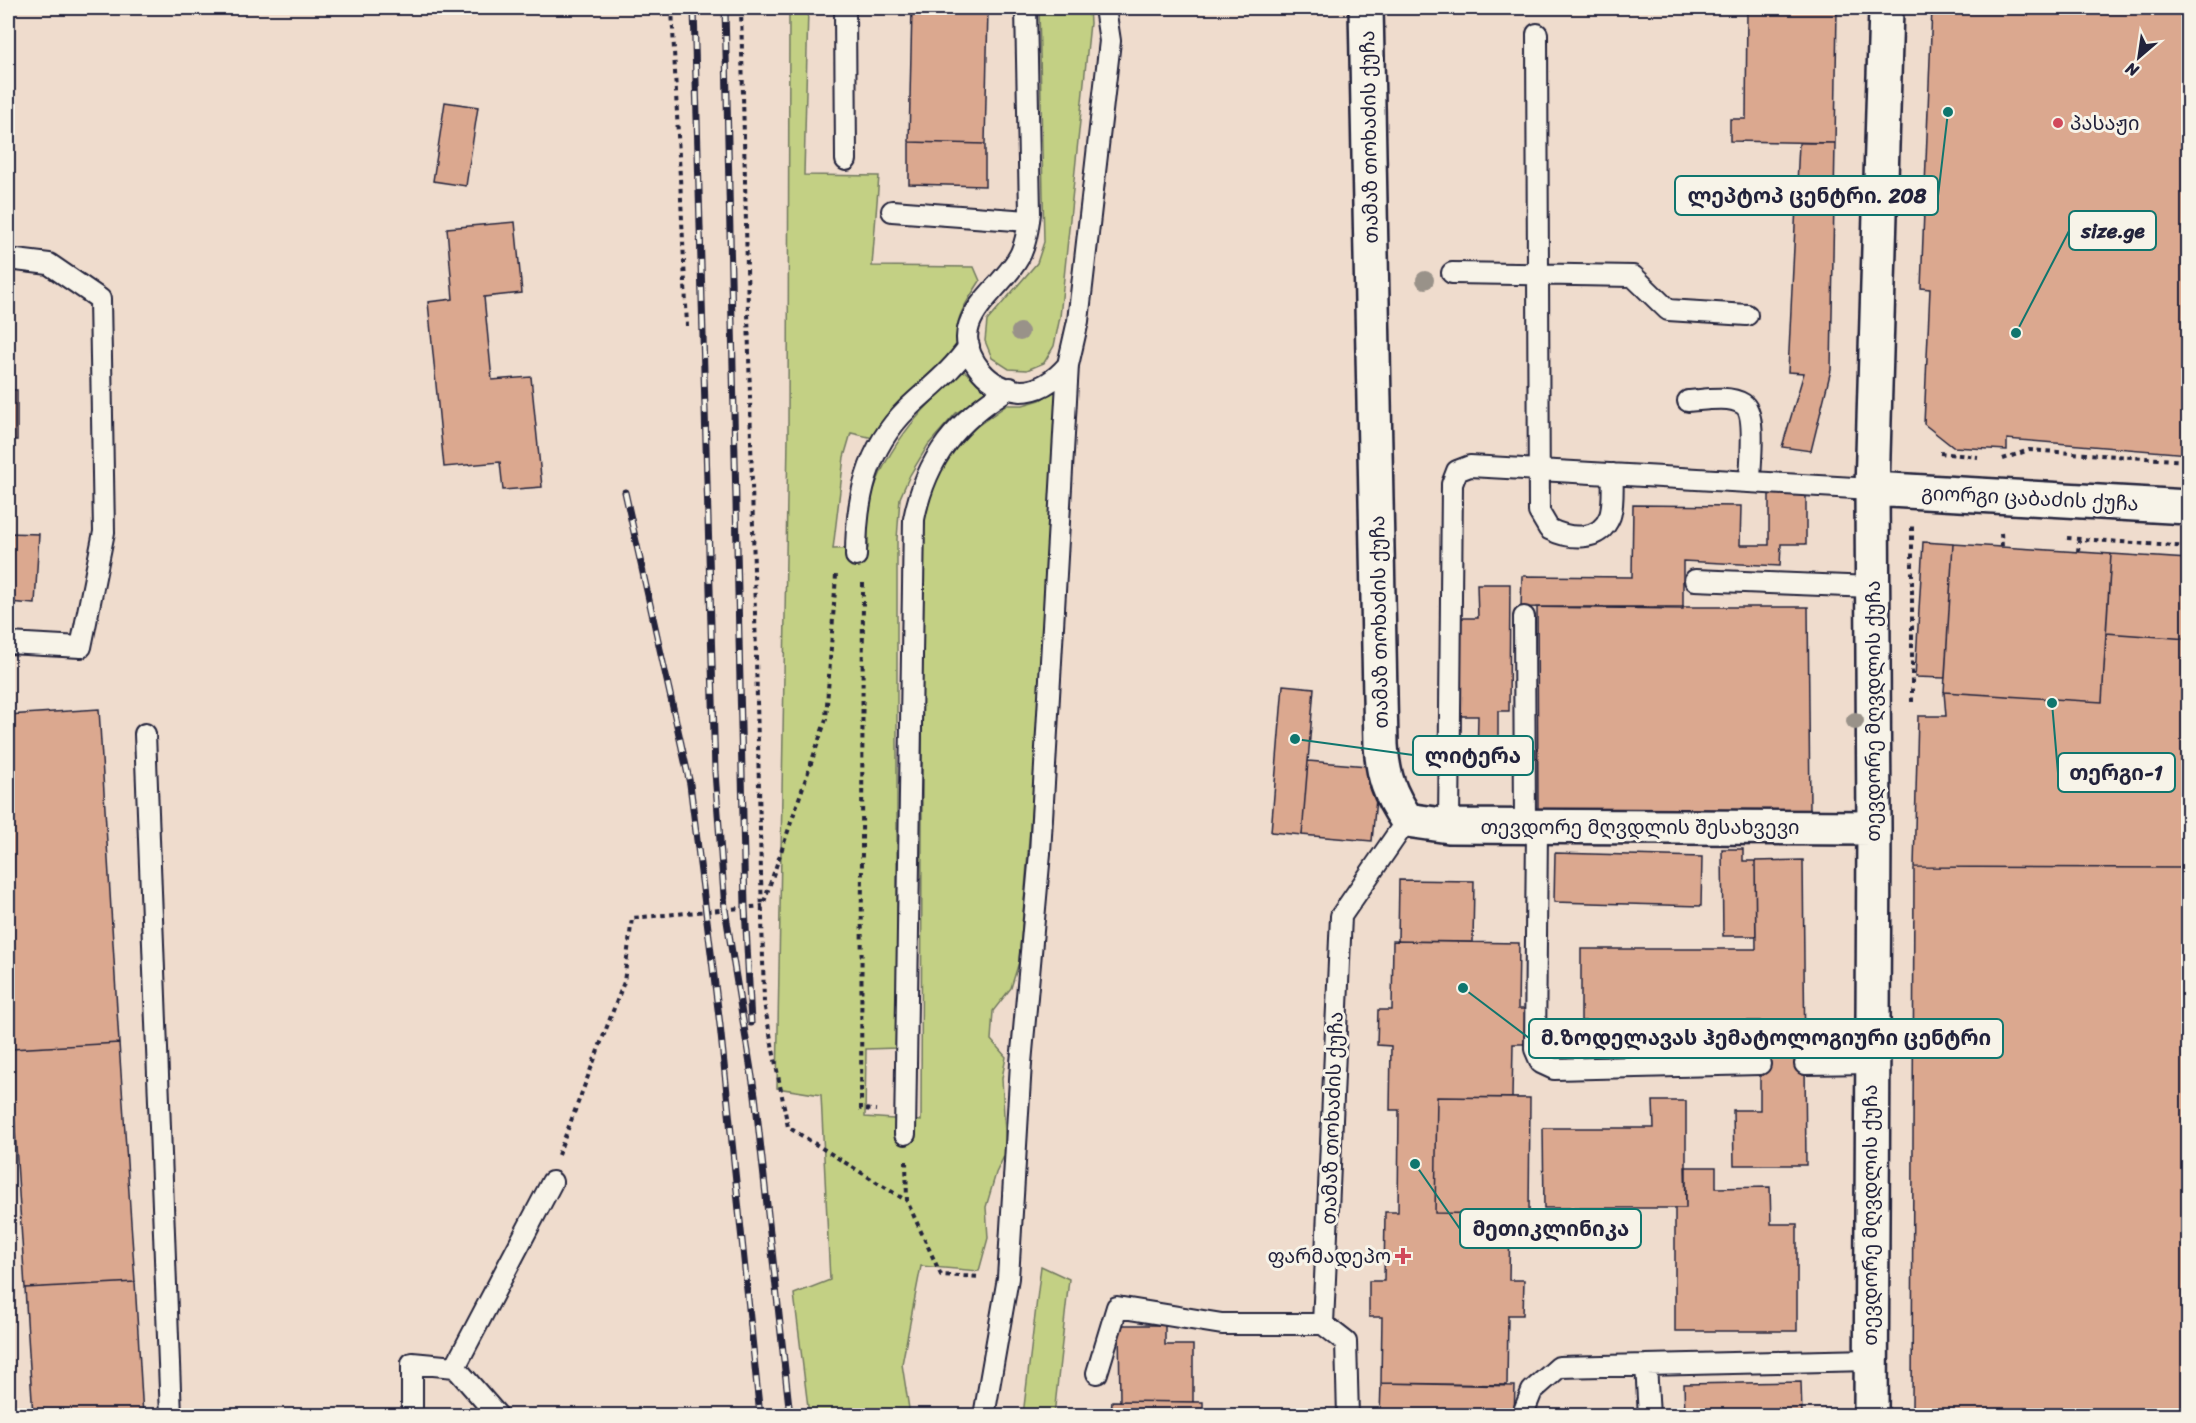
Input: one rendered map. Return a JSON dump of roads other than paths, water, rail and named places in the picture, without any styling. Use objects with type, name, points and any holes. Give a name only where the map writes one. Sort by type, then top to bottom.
[{"type":"street","name":"თამაზ თოხაძის ქუჩა","points":[[1366,8],[1381,745],[1383,776],[1407,820]]},
{"type":"street","name":"თევდორე მღვდლის ქუჩა","points":[[1870,1416],[1874,828],[1872,489],[1886,8]]},
{"type":"street","name":"გიორგი ცაბაძის ქუჩა","points":[[1872,489],[2188,507]]},
{"type":"street","name":"თევდორე მღვდლის შესახვევი","points":[[1407,820],[1449,826],[1874,828]]},
{"type":"lane","points":[[845,8],[846,160]]},
{"type":"lane","points":[[1026,8],[1029,221],[1027,238],[1020,256],[975,310],[969,328],[969,346],[975,363],[987,378],[1022,391],[1040,387],[1056,379],[1068,365]]},
{"type":"lane","points":[[984,1416],[1008,1278],[1021,1063],[1040,853],[1068,365],[1078,321],[1110,40],[1105,8]]},
{"type":"lane","points":[[1537,34],[1539,512],[1549,529],[1558,534],[1577,538],[1594,534],[1605,526],[1610,515],[1613,474]]},
{"type":"lane","points":[[892,211],[1029,221]]},
{"type":"lane","points":[[8,259],[49,264],[99,298],[104,532],[81,647],[8,643]]},
{"type":"lane","points":[[1452,273],[1633,276],[1668,310],[1747,315]]},
{"type":"lane","points":[[856,556],[856,513],[860,494],[890,428],[906,410],[958,363],[969,346]]},
{"type":"lane","points":[[905,1134],[914,519],[920,489],[932,464],[962,423],[987,402],[1010,388]]},
{"type":"lane","points":[[1688,401],[1731,400],[1744,405],[1751,414],[1750,481]]},
{"type":"lane","points":[[1449,826],[1452,484],[1457,471],[1470,466],[1872,489]]},
{"type":"lane","points":[[1695,580],[1872,587]]},
{"type":"lane","points":[[1524,617],[1535,1049],[1541,1063],[1554,1069],[1760,1064]]},
{"type":"lane","points":[[146,734],[171,1416]]},
{"type":"lane","name":"თამაზ თოხაძის ქუჩა","points":[[1323,1324],[1341,916],[1407,820]]},
{"type":"lane","points":[[1805,1064],[1871,1063]]},
{"type":"lane","points":[[455,1366],[552,1182]]},
{"type":"lane","points":[[1096,1373],[1117,1307],[1222,1324],[1323,1324],[1346,1342],[1348,1416]]},
{"type":"lane","points":[[1522,1416],[1532,1391],[1559,1367],[1870,1360]]},
{"type":"lane","points":[[411,1416],[412,1363],[455,1366],[498,1416]]},
{"type":"lane","points":[[1646,1365],[1649,1416]]},
{"type":"railway","points":[[694,8],[715,772],[725,909],[755,1095],[790,1416]]},
{"type":"railway","points":[[725,8],[745,907],[751,1023]]},
{"type":"railway","points":[[625,492],[690,784],[720,1025],[760,1416]]},
{"type":"place","name":"ლეპტოპ ცენტრი. 208","points":[[1948,112]]},
{"type":"place","name":"პასაჟი","points":[[2058,123]]},
{"type":"place","name":"size.ge","points":[[2016,333]]},
{"type":"place","name":"თერგი-1","points":[[2052,703]]},
{"type":"place","name":"ლიტერა","points":[[1295,739]]},
{"type":"place","name":"მ.ზოდელავას ჰემატოლოგიური ცენტრი","points":[[1463,988]]},
{"type":"place","name":"მეთიკლინიკა","points":[[1415,1164]]},
{"type":"place","name":"ფარმადეპო","points":[[1403,1256]]}]
